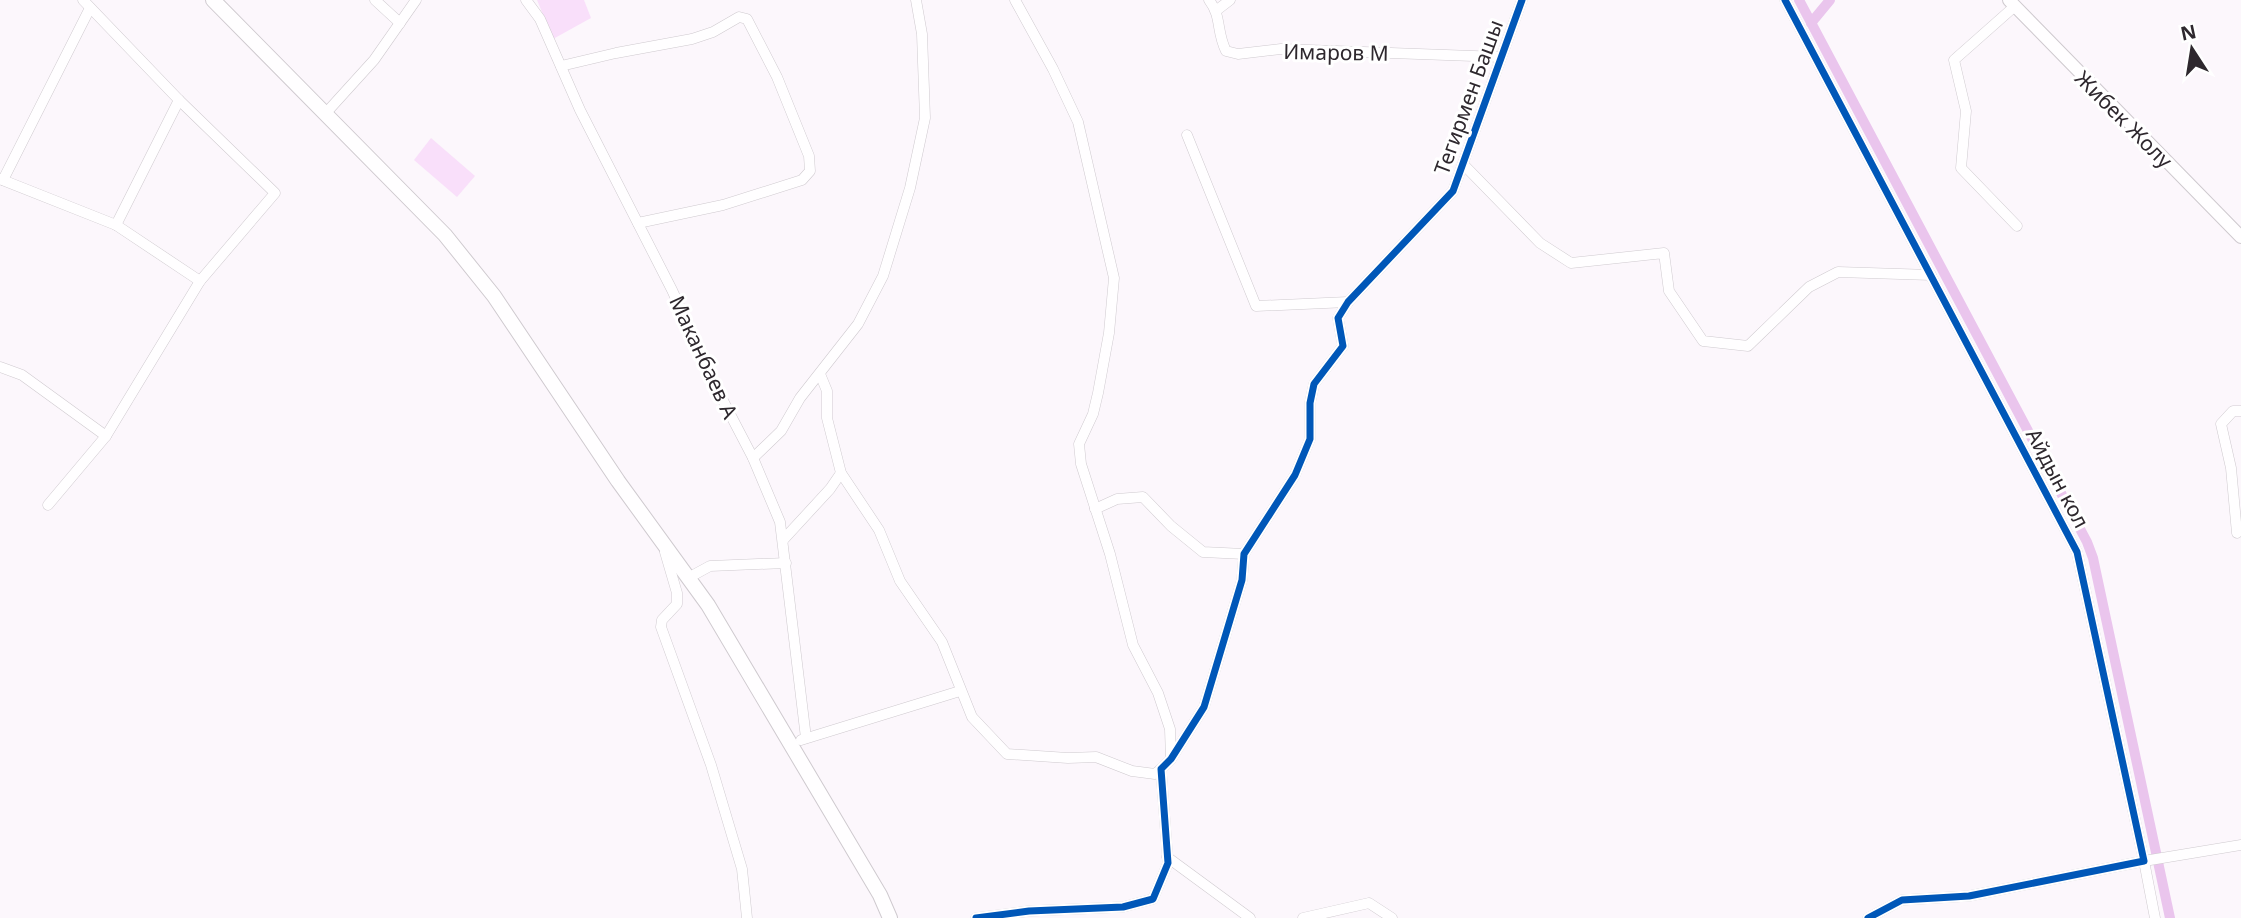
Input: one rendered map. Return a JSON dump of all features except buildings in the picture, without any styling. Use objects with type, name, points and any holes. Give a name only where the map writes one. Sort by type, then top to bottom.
[{"type":"highway","points":[[213,0],[445,236],[494,296],[618,481],[708,605],[880,895],[890,918]]},
{"type":"main road","name":"Жибек Жолу","points":[[2012,3],[2241,237]]},
{"type":"street","points":[[375,0],[401,23]]},
{"type":"street","points":[[325,114],[374,60],[416,0]]},
{"type":"street","name":"Маканбаев А","points":[[526,0],[540,19],[672,290],[717,389],[753,458],[780,522],[806,738]]},
{"type":"street","points":[[753,458],[781,431],[800,398],[858,324],[883,276],[911,188],[925,118],[922,34],[916,0]]},
{"type":"street","points":[[1015,0],[1053,69],[1078,122],[1114,278],[1109,334],[1098,393],[1093,414],[1079,444],[1081,464],[1113,565],[1133,645],[1158,693],[1170,729],[1171,759]]},
{"type":"street","name":"Имаров М","points":[[1209,0],[1217,10],[1220,39],[1226,51],[1238,54],[1281,49],[1501,57]]},
{"type":"street","points":[[1217,10],[1230,0]]},
{"type":"street","name":"Тегирмен Башы","points":[[1348,302],[1453,191],[1522,0]]},
{"type":"street","name":"Айдын кол","points":[[1785,0],[2077,552],[2155,918]]},
{"type":"street","points":[[2012,3],[1954,60],[1966,111],[1961,168],[2017,226]]},
{"type":"street","points":[[48,505],[106,436],[200,281],[275,193],[178,100],[87,4],[1,179],[116,225],[200,281]]},
{"type":"street","points":[[561,66],[692,39],[713,32],[739,17],[747,19],[777,77],[809,156],[810,171],[802,180],[723,205],[638,223]]},
{"type":"street","points":[[116,225],[178,100]]},
{"type":"street","points":[[1187,135],[1256,306],[1348,302]]},
{"type":"street","points":[[1463,164],[1540,243],[1571,263],[1664,253],[1669,291],[1703,341],[1748,345],[1809,287],[1838,272],[1931,275]]},
{"type":"street","points":[[820,374],[827,391],[827,418],[841,473],[879,530],[900,581],[942,642],[972,717],[1007,754],[1096,757],[1132,771],[1155,774],[1171,759],[1204,708],[1242,580],[1244,554],[1298,468],[1310,439],[1310,403],[1314,384],[1343,346],[1338,318],[1348,302]]},
{"type":"street","points":[[0,367],[22,375],[106,436]]},
{"type":"street","points":[[2237,533],[2231,468],[2221,424],[2233,411],[2241,411]]},
{"type":"street","points":[[783,540],[830,489],[841,473]]},
{"type":"street","points":[[1096,509],[1117,499],[1143,497],[1171,526],[1203,552],[1244,554]]},
{"type":"street","points":[[661,541],[677,593],[677,604],[662,620],[661,628],[711,765],[729,825],[742,869],[747,918]]},
{"type":"street","points":[[688,578],[710,566],[786,564]]},
{"type":"street","points":[[790,743],[960,691]]},
{"type":"street","points":[[976,918],[1123,907],[1153,899],[1164,876],[1167,857],[1161,769]]},
{"type":"street","points":[[1867,918],[1902,901],[1969,895],[2241,845]]},
{"type":"street","points":[[1167,857],[1250,918]]},
{"type":"street","points":[[1303,918],[1369,903],[1392,918]]},
{"type":"street","points":[[1112,906],[1115,918]]},
{"type":"shaded area","points":[[537,0],[584,0],[591,18],[553,39]]},
{"type":"shaded area","points":[[431,138],[475,176],[457,197],[414,160]]},
{"type":"waterway","points":[[1799,0],[2087,542],[2093,558],[2170,918]]},
{"type":"waterway","points":[[1811,23],[1830,0]]},
{"type":"cycle path","points":[[976,918],[1029,911],[1123,907],[1153,899],[1168,863],[1161,769],[1171,759],[1204,707],[1242,580],[1244,554],[1295,475],[1310,439],[1310,403],[1314,384],[1343,346],[1338,318],[1348,302],[1453,191],[1522,0]]},
{"type":"cycle path","points":[[1785,0],[2077,552],[2144,861],[1969,896],[1902,900],[1868,918]]}]
